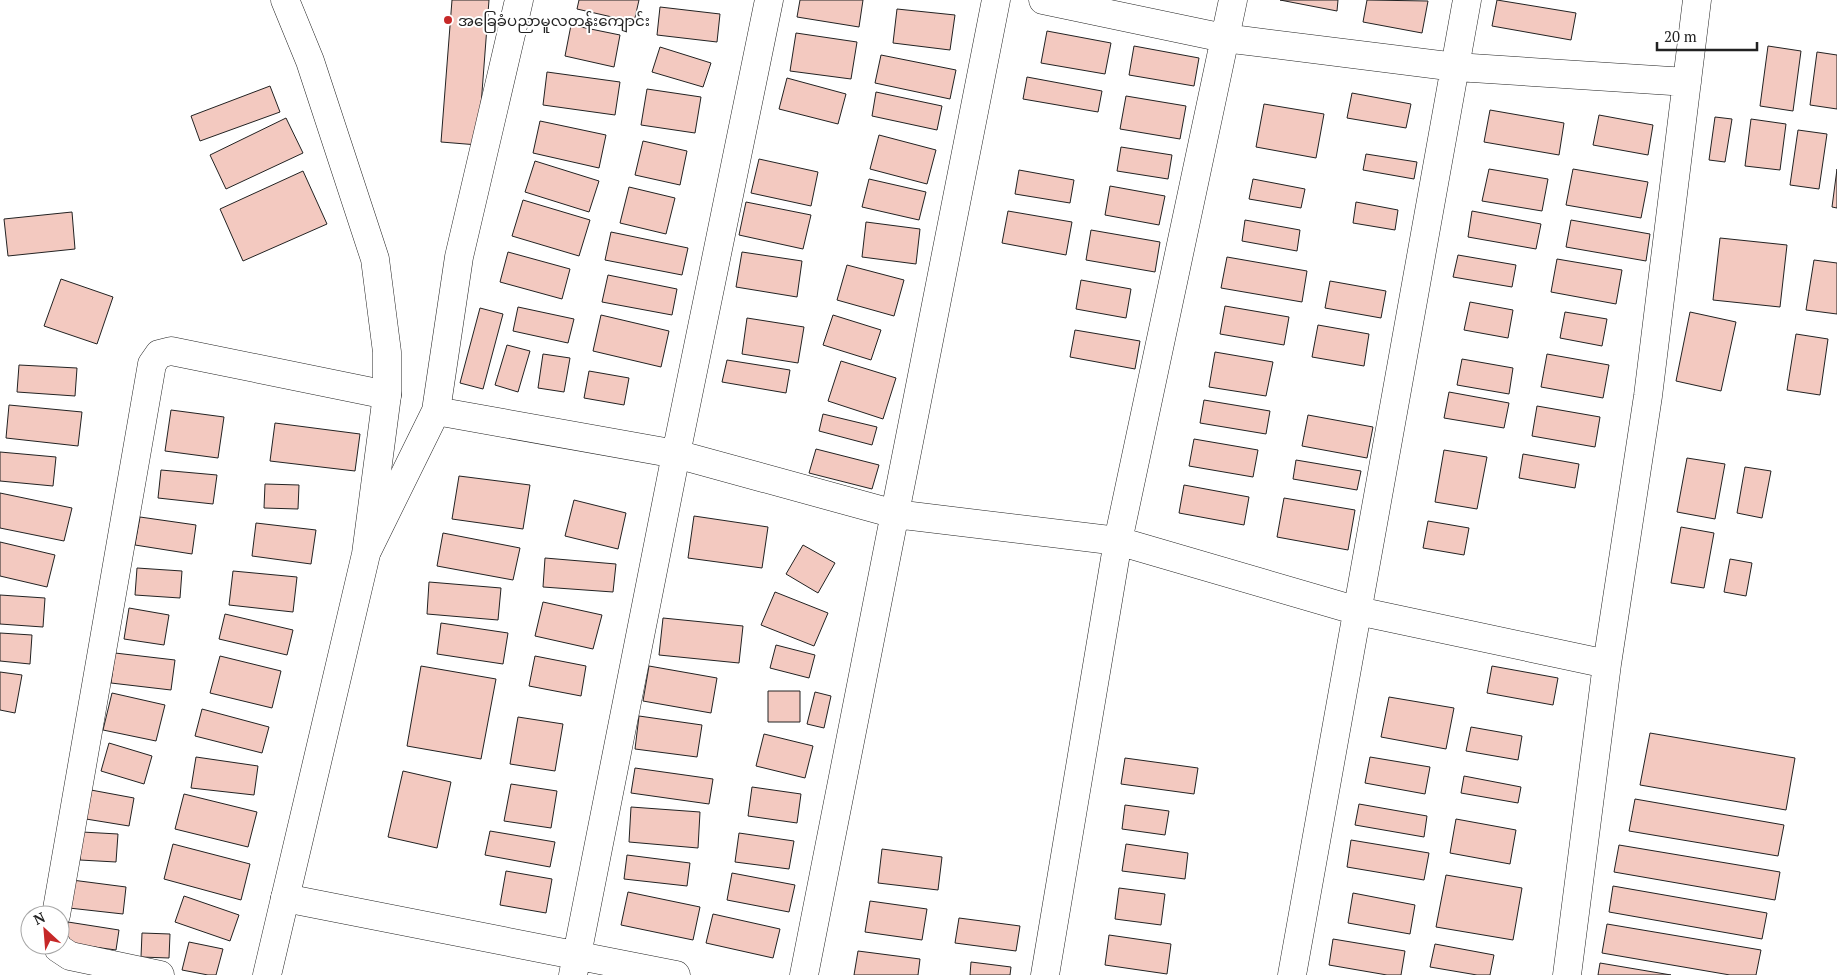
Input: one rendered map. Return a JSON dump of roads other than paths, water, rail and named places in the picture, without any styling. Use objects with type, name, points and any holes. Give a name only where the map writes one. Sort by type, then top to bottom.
[{"type":"street","points":[[267,975],[366,554],[387,395],[387,352],[374,259],[310,61],[285,0]]},
{"type":"street","points":[[366,554],[436,411],[459,257],[519,0]]},
{"type":"street","points":[[575,965],[676,454],[769,0]]},
{"type":"street","points":[[804,975],[996,0]]},
{"type":"street","points":[[1043,0],[1224,38],[1456,67],[1687,82]]},
{"type":"street","points":[[1045,975],[1118,541],[1233,0]]},
{"type":"street","points":[[1292,975],[1467,0]]},
{"type":"street","points":[[1567,975],[1607,664],[1648,396],[1697,0]]},
{"type":"street","points":[[58,905],[152,364],[159,354],[171,351],[387,395]]},
{"type":"street","points":[[436,411],[676,454],[895,514],[1118,541],[1358,611],[1607,664]]},
{"type":"street","points":[[284,898],[575,965],[676,975]]},
{"type":"street","points":[[68,955],[160,975]]},
{"type":"place","name":"အခြေခံပညာမူလတန်းကျောင်း","points":[[448,20]]}]
